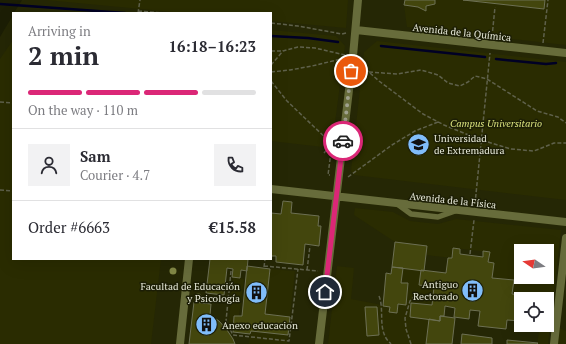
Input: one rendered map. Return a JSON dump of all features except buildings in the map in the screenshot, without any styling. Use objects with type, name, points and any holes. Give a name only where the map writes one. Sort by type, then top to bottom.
[{"type":"street","points":[[319,344],[356,30],[358,0]]},
{"type":"street","name":"Avenida de la Química","points":[[356,30],[566,53]]},
{"type":"street","name":"Avenida de la Física","points":[[272,189],[566,222]]},
{"type":"street","points":[[554,344],[566,238]]},
{"type":"street","points":[[180,344],[189,260]]},
{"type":"path","points":[[138,12],[140,0]]},
{"type":"path","points":[[542,50],[548,0]]},
{"type":"path","points":[[470,254],[494,7]]},
{"type":"path","points":[[272,23],[342,34],[356,30]]},
{"type":"path","points":[[272,51],[283,51],[298,47],[315,48],[353,56],[379,81],[423,114],[438,122],[482,140],[511,149],[534,151],[554,143],[566,143]]},
{"type":"path","points":[[272,65],[283,51]]},
{"type":"path","points":[[272,72],[290,70],[353,56]]},
{"type":"path","points":[[369,72],[397,74],[421,70],[438,75],[448,83],[460,86],[475,76],[487,79],[537,111],[558,118],[566,123]]},
{"type":"path","points":[[272,82],[286,101],[332,144]]},
{"type":"path","points":[[0,102],[12,103]]},
{"type":"path","points":[[347,177],[392,145],[415,131],[438,122]]},
{"type":"path","points":[[324,153],[332,144]]},
{"type":"path","points":[[328,175],[332,144]]},
{"type":"path","points":[[0,190],[12,191]]},
{"type":"path","points":[[307,270],[310,246]]},
{"type":"path","points":[[265,260],[264,267],[328,272]]},
{"type":"path","points":[[231,271],[226,321],[233,335],[289,342],[298,269]]},
{"type":"path","points":[[410,344],[405,318],[410,301],[416,294]]},
{"type":"path","points":[[379,296],[385,337],[391,344]]},
{"type":"shaded area","name":"Universidad de Extremadura","points":[[22,0],[566,0],[566,344],[0,344],[0,37],[12,17],[12,260],[272,260],[272,12],[15,12]]},
{"type":"green space","points":[[46,0],[348,0],[346,28],[272,21],[272,12],[172,12]]},
{"type":"green space","points":[[435,0],[463,0],[544,9],[545,0],[566,0],[566,45],[407,27],[404,5],[418,7],[426,11],[426,6],[435,4]]},
{"type":"green space","points":[[272,30],[336,36],[345,46],[333,138],[323,147],[272,141]]},
{"type":"green space","points":[[12,41],[12,260],[161,260],[151,344],[0,344],[0,59]]},
{"type":"green space","name":"Campus Universitario","points":[[377,41],[566,62],[566,200],[354,175],[351,171],[364,52]]},
{"type":"green space","points":[[355,208],[393,212],[410,221],[438,224],[456,219],[561,230],[554,292],[514,292],[514,294],[512,294],[513,280],[492,278],[493,263],[488,262],[489,252],[454,248],[452,258],[426,255],[427,246],[395,242],[354,215]]},
{"type":"green space","points":[[337,266],[354,268],[351,299],[390,307],[389,312],[397,312],[398,304],[406,305],[408,283],[401,283],[403,268],[421,270],[419,285],[434,287],[432,305],[412,303],[410,317],[429,319],[426,344],[328,344]]},
{"type":"green space","points":[[270,269],[295,271],[290,317],[265,314]]},
{"type":"green space","points":[[233,277],[244,279],[239,316],[234,316],[233,331],[229,322]]},
{"type":"green space","points":[[559,328],[566,331],[566,344],[558,344]]},
{"type":"green space","points":[[251,331],[288,335],[287,343],[291,344],[249,344]]},
{"type":"green space","points":[[539,332],[549,332],[548,344],[537,344]]},
{"type":"waterway","points":[[0,4],[111,12]]},
{"type":"waterway","points":[[272,36],[308,38],[338,42]]},
{"type":"waterway","points":[[381,46],[485,57]]},
{"type":"waterway","points":[[496,59],[546,64],[556,63]]},
{"type":"way so far","points":[[343,141],[351,71]]},
{"type":"place","name":"Universidad de Extremadura","points":[[418,144]]},
{"type":"place","name":"Antiguo Rectorado","points":[[473,290]]},
{"type":"place","name":"Facultad de Educación y Psicología","points":[[256,292]]},
{"type":"place","name":"Anexo educacion","points":[[207,325]]},
{"type":"route","points":[[325,292],[343,141]]}]
